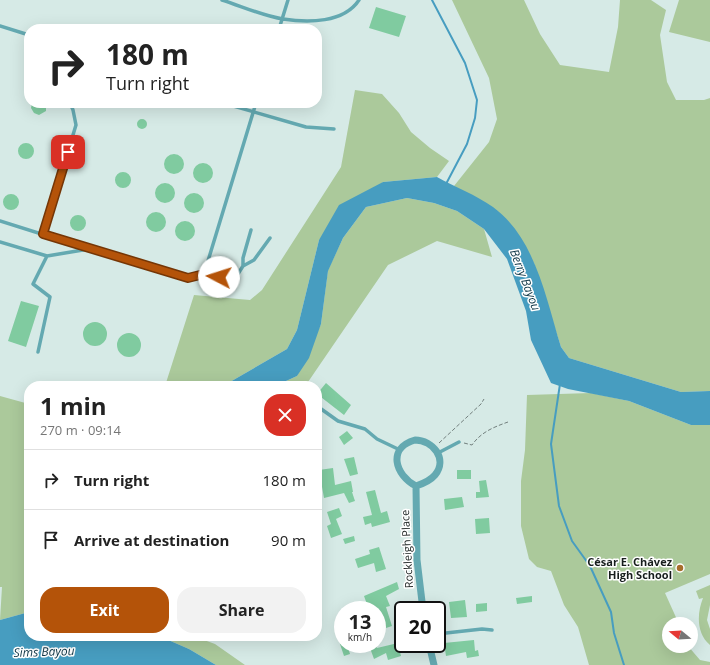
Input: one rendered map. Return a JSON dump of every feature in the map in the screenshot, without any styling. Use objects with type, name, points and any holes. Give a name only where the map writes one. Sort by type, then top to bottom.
[{"type":"street","points":[[415,440],[428,443],[436,451],[439,464],[435,475],[416,486],[407,480],[398,468],[397,460],[400,450],[406,444],[415,440]]},
{"type":"street","name":"Rockleigh Place","points":[[416,486],[417,560],[422,601]]},
{"type":"street","points":[[431,653],[434,665]]},
{"type":"lane","points":[[222,0],[282,19],[311,21],[338,17],[356,4],[359,0]]},
{"type":"lane","points":[[280,24],[288,0]]},
{"type":"lane","points":[[0,26],[24,33]]},
{"type":"lane","points":[[43,234],[76,125],[72,108]]},
{"type":"lane","points":[[240,108],[306,127],[334,129]]},
{"type":"lane","points":[[204,274],[254,108]]},
{"type":"lane","points":[[0,221],[188,278],[204,274],[234,280],[243,266],[254,260],[270,238]]},
{"type":"lane","points":[[243,266],[243,258],[251,230]]},
{"type":"lane","points":[[0,242],[47,256],[89,249]]},
{"type":"lane","points":[[38,352],[50,297],[33,284],[47,256]]},
{"type":"lane","points":[[322,410],[338,421],[365,429],[377,439],[400,450]]},
{"type":"lane","points":[[436,451],[459,442]]},
{"type":"lane","points":[[446,633],[482,629],[492,630]]},
{"type":"path","points":[[436,451],[477,409],[484,399]]},
{"type":"path","points":[[459,442],[472,445],[478,437],[485,432],[508,422]]},
{"type":"green space","points":[[452,0],[524,0],[540,34],[560,65],[609,72],[618,27],[620,0],[651,0],[666,10],[660,35],[667,82],[676,100],[704,100],[710,98],[710,391],[681,392],[569,358],[561,347],[534,263],[492,207],[454,186],[489,142],[497,119],[489,78]]},
{"type":"green space","points":[[679,0],[710,0],[710,42],[669,32]]},
{"type":"green space","points":[[355,90],[382,94],[399,113],[411,132],[449,161],[437,177],[383,182],[319,240],[297,330],[287,349],[232,381],[167,381],[194,295],[250,300],[262,290],[341,167]]},
{"type":"green space","points":[[407,198],[434,203],[457,211],[484,229],[492,257],[437,241],[388,265],[309,381],[286,381],[297,376],[321,324],[328,270],[343,238],[366,207]]},
{"type":"green space","points":[[591,393],[629,401],[691,425],[710,425],[710,574],[665,593],[676,617],[662,617],[662,653],[694,653],[700,660],[710,662],[710,665],[589,665],[578,627],[564,605],[551,571],[537,567],[529,559],[521,526],[521,481],[525,450],[527,395]]},
{"type":"green space","points":[[0,396],[24,403],[24,613],[0,620],[2,587],[0,587]]},
{"type":"green space","points":[[710,585],[710,605],[707,620],[710,629],[710,645],[705,640],[700,629],[699,616],[703,598],[699,599],[696,591]]},
{"type":"green space","points":[[171,641],[207,641],[215,644],[245,665],[216,665],[189,649]]},
{"type":"water","name":"Berry Bayou","points":[[437,177],[493,207],[508,220],[520,236],[529,253],[538,271],[561,347],[569,358],[681,392],[710,391],[710,425],[691,425],[629,401],[568,389],[551,383],[531,340],[526,311],[507,259],[484,229],[457,211],[434,203],[407,198],[366,207],[343,238],[328,271],[321,324],[309,358],[297,376],[286,381],[232,381],[287,349],[297,330],[319,240],[339,205],[383,182]]},
{"type":"water","name":"Sims Bayou","points":[[24,613],[24,641],[171,641],[189,649],[216,665],[0,665],[0,620]]},
{"type":"building","points":[[376,7],[406,16],[399,37],[369,28]]},
{"type":"building","points":[[31,108],[46,108],[46,111],[39,115],[34,113]]},
{"type":"building","points":[[140,119],[144,119],[146,120],[146,128],[140,129],[137,126],[137,122]]},
{"type":"building","points":[[26,143],[33,148],[34,151],[29,158],[26,159],[19,154],[18,151],[23,144]]},
{"type":"building","points":[[174,154],[181,157],[184,164],[181,171],[174,174],[167,171],[164,164],[167,157]]},
{"type":"building","points":[[203,163],[210,166],[213,173],[210,180],[203,183],[196,180],[193,173],[196,166]]},
{"type":"building","points":[[120,172],[126,172],[131,177],[129,186],[126,188],[120,188],[115,183],[115,177]]},
{"type":"building","points":[[165,183],[172,186],[175,193],[172,200],[165,203],[158,200],[155,193],[158,186]]},
{"type":"building","points":[[194,193],[201,196],[204,203],[201,210],[194,213],[187,210],[184,203],[187,196]]},
{"type":"building","points":[[11,194],[18,199],[19,202],[14,209],[11,210],[4,205],[3,202],[8,195]]},
{"type":"building","points":[[156,212],[163,215],[166,222],[163,229],[156,232],[149,229],[146,222],[149,215]]},
{"type":"building","points":[[78,215],[84,217],[86,223],[84,229],[78,231],[72,229],[70,223],[72,217]]},
{"type":"building","points":[[185,221],[192,224],[195,231],[192,238],[185,241],[178,238],[175,231],[178,224]]},
{"type":"building","points":[[21,301],[39,306],[26,347],[8,341]]},
{"type":"building","points":[[95,322],[104,325],[107,334],[104,343],[95,346],[86,343],[83,334],[86,325]]},
{"type":"building","points":[[129,333],[138,336],[141,345],[138,354],[129,357],[120,354],[117,345],[120,336]]},
{"type":"building","points":[[326,383],[351,405],[344,415],[322,398],[322,388]]},
{"type":"building","points":[[347,431],[353,438],[344,445],[339,437]]},
{"type":"building","points":[[354,457],[358,474],[350,476],[344,459]]},
{"type":"building","points":[[333,468],[335,485],[351,481],[355,501],[349,503],[344,493],[324,498],[322,487],[322,470]]},
{"type":"building","points":[[457,470],[471,470],[471,479],[457,479]]},
{"type":"building","points":[[486,480],[489,497],[476,498],[476,492],[480,492],[479,481]]},
{"type":"building","points":[[375,490],[381,513],[387,511],[390,522],[372,527],[371,523],[365,525],[363,517],[372,515],[366,492]]},
{"type":"building","points":[[462,497],[464,507],[445,510],[444,499]]},
{"type":"building","points":[[339,508],[342,516],[336,519],[342,534],[331,538],[327,526],[331,524],[327,512]]},
{"type":"building","points":[[489,518],[490,533],[476,534],[475,519]]},
{"type":"building","points":[[354,536],[355,541],[345,544],[343,539]]},
{"type":"building","points":[[379,547],[386,569],[376,572],[374,563],[358,568],[355,559],[370,554],[369,550]]},
{"type":"building","points":[[397,582],[399,589],[386,596],[390,606],[386,607],[386,601],[366,601],[364,596]]},
{"type":"building","points":[[532,596],[532,602],[517,604],[516,598]]},
{"type":"building","points":[[465,600],[467,617],[451,618],[449,602]]},
{"type":"building","points":[[487,603],[487,611],[476,612],[476,604]]},
{"type":"building","points":[[386,607],[392,626],[386,628]]},
{"type":"building","points":[[474,640],[475,651],[478,650],[479,656],[467,658],[466,652],[446,656],[446,643]]},
{"type":"building","points":[[394,644],[394,653],[400,653],[401,656],[388,660],[386,646]]},
{"type":"building","points":[[343,653],[350,653],[350,654],[344,656]]},
{"type":"building","points":[[372,653],[386,653],[374,659]]},
{"type":"waterway","points":[[432,0],[465,63],[477,100],[475,118],[467,144],[446,184]]},
{"type":"waterway","points":[[560,384],[551,444],[559,506],[572,541],[590,566],[611,612],[614,633],[624,665]]},
{"type":"place","name":"César E. Chávez High School","points":[[680,568]]},
{"type":"route","points":[[68,152],[43,234],[188,278],[204,274],[219,277]]}]
